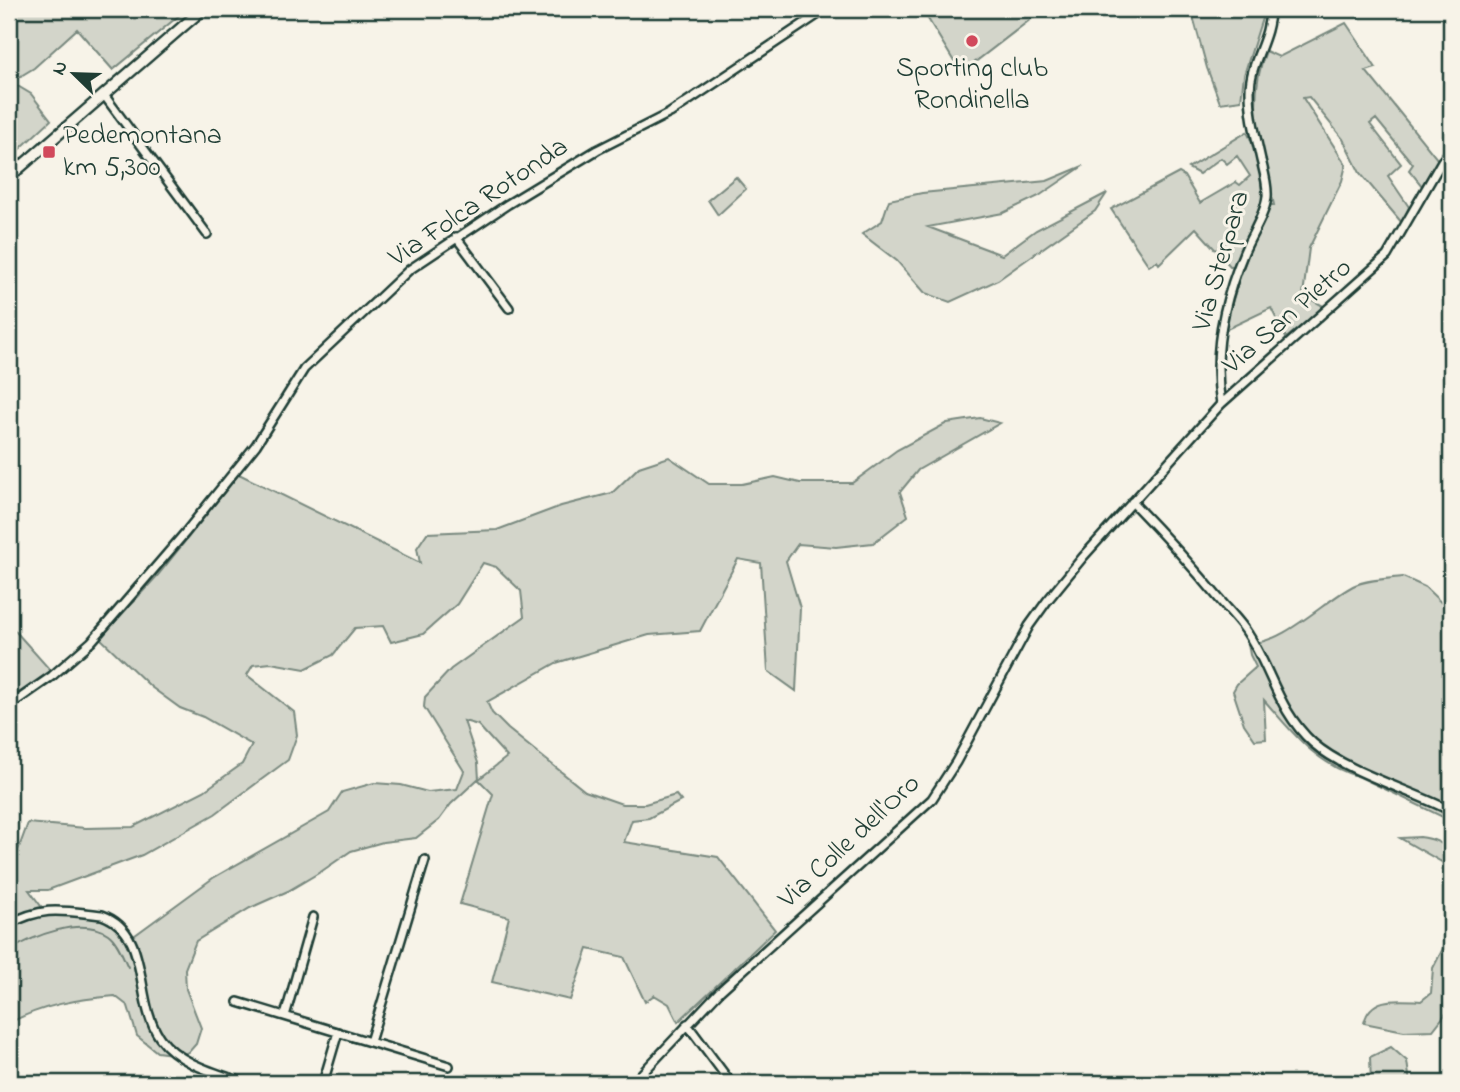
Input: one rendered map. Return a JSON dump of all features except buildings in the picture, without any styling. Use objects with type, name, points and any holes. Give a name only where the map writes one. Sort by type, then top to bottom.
[{"type":"street","points":[[9,177],[204,9]]},
{"type":"street","name":"Via Folca Rotonda","points":[[9,706],[52,676],[90,642],[185,533],[256,445],[304,369],[409,270],[456,237],[597,150],[670,113],[826,9]]},
{"type":"street","name":"Via Sterpara","points":[[1221,404],[1217,365],[1224,314],[1242,255],[1267,200],[1267,187],[1250,113],[1250,87],[1254,63],[1269,30],[1270,9]]},
{"type":"street","points":[[104,95],[207,234]]},
{"type":"street","name":"Via San Pietro","points":[[1132,502],[1221,404],[1387,256],[1451,150]]},
{"type":"street","points":[[456,237],[509,308]]},
{"type":"street","points":[[1132,502],[1193,567],[1246,630],[1280,699],[1292,719],[1314,744],[1339,760],[1451,811]]},
{"type":"street","name":"Via Colle dell'Oro","points":[[633,1083],[720,991],[932,799],[956,762],[1034,618],[1132,502]]},
{"type":"street","points":[[370,1042],[425,860]]},
{"type":"street","points":[[9,923],[44,910],[111,918],[125,930],[134,944],[143,989],[155,1030],[161,1039],[192,1063],[246,1083]]},
{"type":"street","points":[[285,1016],[313,917]]},
{"type":"street","points":[[238,1002],[449,1066]]},
{"type":"street","points":[[687,1024],[730,1083]]},
{"type":"street","points":[[323,1083],[338,1032]]},
{"type":"shaded area","points":[[18,9],[187,9],[113,70],[77,29],[34,68],[11,82],[31,94],[51,120],[9,159],[9,16]]},
{"type":"shaded area","name":"Sporting club Rondinella","points":[[922,9],[1044,9],[961,73]]},
{"type":"shaded area","points":[[1191,9],[1265,9],[1244,75],[1241,100],[1220,103],[1207,68]]},
{"type":"shaded area","points":[[1346,23],[1376,68],[1366,71],[1438,160],[1422,186],[1409,170],[1413,164],[1376,119],[1370,124],[1401,164],[1388,176],[1409,207],[1402,223],[1360,173],[1343,139],[1309,97],[1303,98],[1346,165],[1342,181],[1309,248],[1303,295],[1325,307],[1286,338],[1271,308],[1225,330],[1249,251],[1269,205],[1274,205],[1256,109],[1260,70],[1266,51],[1279,57]]},
{"type":"shaded area","points":[[1247,132],[1259,168],[1261,206],[1234,266],[1230,266],[1196,228],[1159,264],[1157,261],[1149,266],[1111,209],[1179,173],[1184,176],[1200,203],[1236,182],[1240,185],[1250,176],[1237,156],[1227,164],[1221,158],[1199,174],[1188,168]]},
{"type":"shaded area","points":[[1083,166],[1039,196],[1003,213],[928,227],[1002,255],[1036,230],[1107,193],[1095,211],[998,280],[950,302],[925,293],[897,261],[862,234],[882,221],[889,200],[922,193],[1047,181]]},
{"type":"shaded area","points":[[736,177],[746,189],[718,215],[708,200]]},
{"type":"shaded area","points":[[980,418],[1000,423],[918,470],[900,492],[908,516],[873,543],[836,547],[798,544],[786,561],[800,608],[796,691],[768,671],[761,563],[738,559],[700,631],[649,635],[556,663],[487,702],[492,713],[508,729],[585,791],[622,804],[645,804],[676,795],[681,801],[649,818],[632,820],[624,842],[718,857],[775,930],[678,1022],[669,1004],[654,995],[645,1002],[624,957],[588,949],[570,1000],[492,982],[509,917],[460,904],[493,794],[478,779],[451,804],[439,820],[416,838],[383,842],[351,851],[288,891],[250,908],[196,941],[185,969],[186,989],[201,1028],[196,1044],[189,1052],[180,1055],[157,1052],[137,1036],[128,1006],[115,996],[61,1004],[9,1023],[9,875],[28,823],[86,828],[133,827],[204,791],[242,764],[252,745],[203,717],[180,708],[151,687],[100,638],[158,575],[239,474],[420,563],[417,548],[427,533],[497,530],[561,506],[612,493],[639,467],[669,457],[709,484],[742,484],[775,477],[800,483],[852,483],[897,450],[947,423]],"holes":[[[483,563],[496,567],[521,591],[524,617],[451,669],[425,697],[424,707],[464,771],[457,789],[428,792],[401,785],[374,783],[342,792],[329,812],[213,878],[131,938],[102,915],[44,910],[29,890],[48,890],[142,855],[215,814],[288,760],[297,735],[294,712],[247,675],[253,665],[271,663],[305,669],[333,655],[355,628],[383,626],[391,642],[423,634],[457,604]],[[464,721],[478,725],[507,757],[479,779],[478,763]]]},
{"type":"shaded area","points":[[1403,577],[1425,587],[1451,612],[1451,821],[1331,765],[1306,746],[1264,700],[1266,739],[1255,740],[1244,724],[1233,691],[1256,667],[1248,643],[1261,642],[1288,630],[1353,586]]},
{"type":"shaded area","points":[[9,624],[51,671],[9,702]]},
{"type":"shaded area","points":[[1420,837],[1443,844],[1449,854],[1451,877],[1445,864],[1400,838]]},
{"type":"shaded area","points":[[1451,933],[1451,1007],[1433,1030],[1404,1031],[1364,1023],[1367,1014],[1379,1003],[1395,1000],[1421,1001],[1431,993],[1433,968]]},
{"type":"shaded area","points":[[1391,1047],[1407,1061],[1410,1083],[1371,1083],[1370,1057]]},
{"type":"waterway","points":[[9,951],[44,934],[85,927],[108,934],[120,949],[128,967]]},
{"type":"place","name":"Sporting club Rondinella","points":[[972,41]]},
{"type":"place","name":"Pedemontana km 5,300","points":[[49,152]]}]
